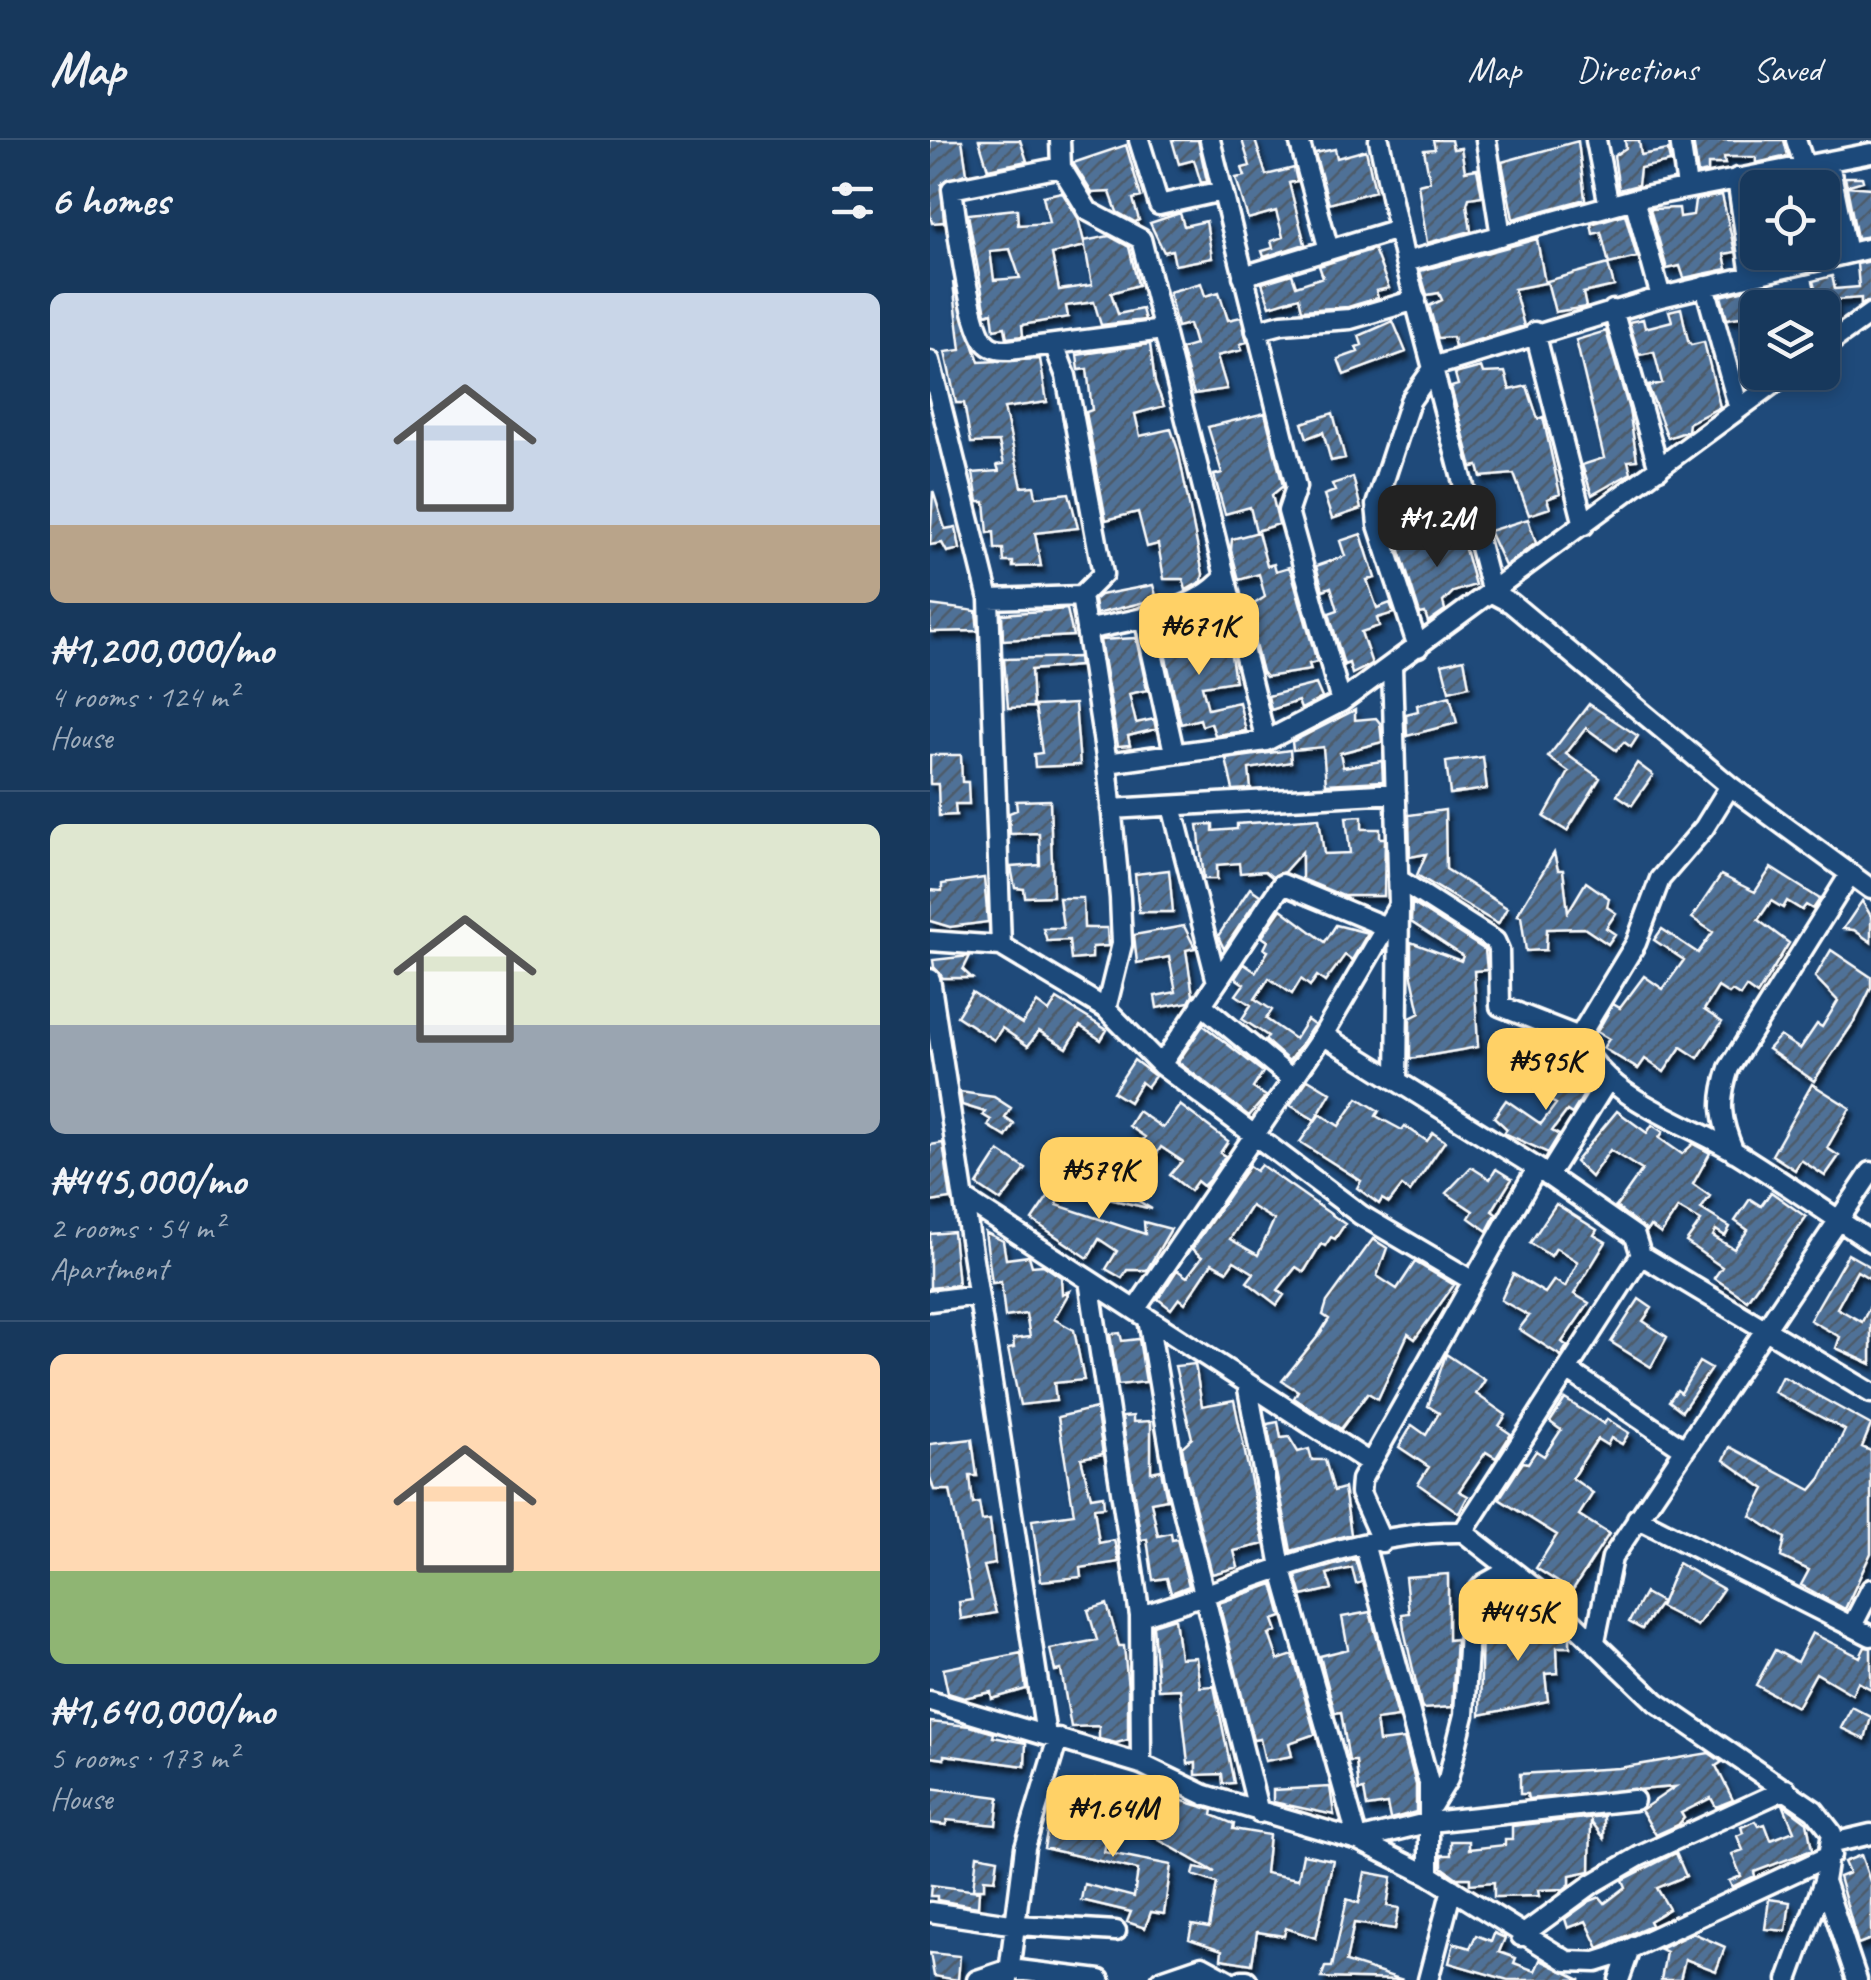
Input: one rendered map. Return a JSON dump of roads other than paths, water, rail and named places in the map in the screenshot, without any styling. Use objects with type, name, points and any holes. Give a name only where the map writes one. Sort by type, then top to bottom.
[{"type":"street","points":[[1060,140],[1061,166],[1088,211],[1132,230],[1140,239],[1266,742]]},
{"type":"street","points":[[1139,140],[1159,205],[1222,190]]},
{"type":"street","points":[[1210,140],[1296,487],[1288,511],[1340,702]]},
{"type":"street","points":[[1298,140],[1329,250]]},
{"type":"street","points":[[1379,140],[1405,262],[1492,593],[1511,603],[1730,786],[1871,890]]},
{"type":"street","points":[[1486,140],[1501,236]]},
{"type":"street","points":[[1596,140],[1608,206]]},
{"type":"street","points":[[1680,140],[1687,187]]},
{"type":"street","points":[[1796,140],[1805,167]]},
{"type":"street","points":[[1405,262],[1634,198],[1871,153]]},
{"type":"street","points":[[1829,162],[1846,253]]},
{"type":"street","points":[[1061,166],[952,189],[970,297],[982,338],[995,349],[1055,347],[1163,330]]},
{"type":"street","points":[[1737,178],[1751,276]]},
{"type":"street","points":[[1634,198],[1661,297]]},
{"type":"street","points":[[1243,276],[1398,230]]},
{"type":"street","points":[[1418,647],[1378,525],[1376,505],[1410,401],[1435,366],[1535,332],[1661,297],[1871,248]]},
{"type":"street","points":[[1705,286],[1739,409]]},
{"type":"street","points":[[1256,331],[1282,324],[1350,320],[1416,300]]},
{"type":"street","points":[[1614,310],[1659,469]]},
{"type":"street","points":[[1840,335],[1871,313]]},
{"type":"street","points":[[1535,332],[1584,524]]},
{"type":"street","points":[[989,599],[1081,596],[1104,574],[1066,376],[1055,347]]},
{"type":"street","points":[[930,361],[989,599],[1001,946]]},
{"type":"street","points":[[1107,763],[1266,742],[1340,702],[1765,390]]},
{"type":"street","points":[[1086,630],[1174,608],[1212,591],[1224,578]]},
{"type":"street","points":[[1081,596],[1107,763],[1122,944],[1106,1009]]},
{"type":"street","points":[[1174,608],[1196,610],[1220,622],[1240,642]]},
{"type":"street","points":[[1144,617],[1174,752]]},
{"type":"street","points":[[1392,666],[1399,905],[1396,1080]]},
{"type":"street","points":[[1579,1038],[1628,958],[1660,880],[1704,828],[1730,786]]},
{"type":"street","points":[[1112,809],[1396,793]]},
{"type":"street","points":[[1172,806],[1216,982]]},
{"type":"street","points":[[1734,1152],[1722,1124],[1718,1099],[1729,1068],[1850,874]]},
{"type":"street","points":[[1398,879],[1495,941],[1500,950],[1500,1006],[1579,1038],[1586,1054],[1608,1078],[1734,1152],[1871,1242]]},
{"type":"street","points":[[1160,1065],[1282,884],[1386,927]]},
{"type":"street","points":[[1259,1813],[1203,1598],[1141,1314],[1254,1133],[1323,1035],[1399,905]]},
{"type":"street","points":[[930,941],[1001,946],[1106,1009],[1160,1065],[1361,1215],[1472,1281]]},
{"type":"street","points":[[930,978],[1052,1736],[1025,1846],[1009,1974]]},
{"type":"street","points":[[1202,1004],[1293,1080]]},
{"type":"street","points":[[1323,1035],[1542,1172],[1635,1236],[1641,1254],[1871,1393]]},
{"type":"street","points":[[1430,1875],[1432,1814],[1360,1492],[1370,1463],[1472,1281],[1608,1078]]},
{"type":"street","points":[[1594,1640],[1612,1558],[1763,1331],[1842,1222],[1871,1172]]},
{"type":"street","points":[[966,1200],[1370,1463]]},
{"type":"street","points":[[1464,1532],[1641,1254]]},
{"type":"street","points":[[1089,1280],[1140,1616],[1142,1764]]},
{"type":"street","points":[[930,1301],[978,1295]]},
{"type":"street","points":[[1569,1371],[1683,1448]]},
{"type":"street","points":[[1247,1383],[1282,1567],[1358,1840]]},
{"type":"street","points":[[1636,1518],[1871,1636]]},
{"type":"street","points":[[1140,1616],[1203,1598],[1282,1567],[1373,1544],[1464,1532],[1594,1640],[1656,1702],[1786,1789],[1814,1810],[1832,1832],[1824,1881],[1788,1980]]},
{"type":"street","points":[[1432,1814],[1448,1779],[1464,1715],[1471,1599],[1484,1584],[1509,1570]]},
{"type":"street","points":[[1852,1626],[1871,1589]]},
{"type":"street","points":[[930,1701],[1142,1764],[1205,1795],[1358,1840],[1430,1875],[1521,1936],[1567,1961],[1596,1962],[1630,1949],[1832,1849],[1871,1834]]},
{"type":"street","points":[[1521,1936],[1592,1884],[1640,1856],[1786,1789]]},
{"type":"street","points":[[1358,1840],[1432,1814],[1634,1800]]},
{"type":"street","points":[[1824,1881],[1857,1980]]},
{"type":"street","points":[[1428,1980],[1452,1890]]},
{"type":"street","points":[[930,1912],[1017,1926],[1116,1931]]},
{"type":"street","points":[[1618,1980],[1630,1949]]},
{"type":"street","points":[[1162,1980],[1202,1966],[1228,1980]]},
{"type":"street","points":[[977,1980],[1009,1974],[1100,1980]]}]
